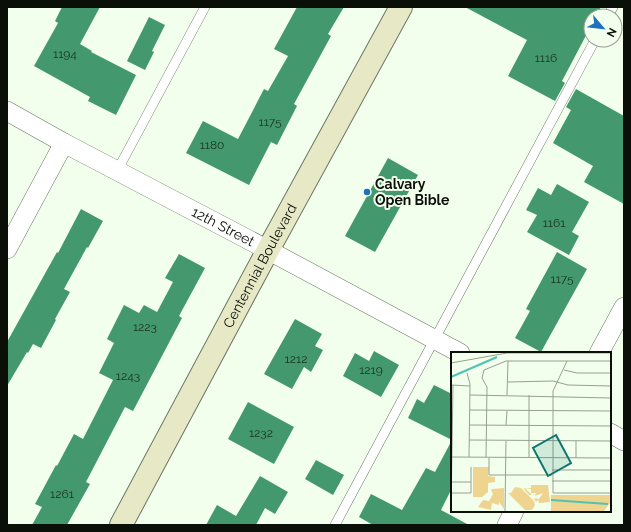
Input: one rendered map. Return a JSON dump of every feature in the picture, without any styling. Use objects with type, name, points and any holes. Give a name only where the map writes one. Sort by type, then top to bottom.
[{"type":"main road","name":"Centennial Boulevard","points":[[121,525],[268,250],[401,7]]},
{"type":"street","name":"12th Street","points":[[7,111],[64,143],[458,352]]},
{"type":"street","points":[[7,249],[64,143]]},
{"type":"street","points":[[600,352],[624,307]]},
{"type":"street","points":[[611,434],[624,441]]},
{"type":"street","points":[[507,525],[514,512]]},
{"type":"lane","points":[[117,171],[205,7]]},
{"type":"lane","points":[[335,525],[591,48]]},
{"type":"building","points":[[62,7],[100,7],[80,44],[92,51],[91,52],[136,75],[116,115],[88,101],[90,97],[34,66],[58,23],[55,21]]},
{"type":"building","points":[[297,7],[344,7],[328,34],[331,36],[294,104],[297,106],[277,145],[271,142],[249,185],[186,153],[203,121],[238,139],[264,89],[268,91],[288,56],[274,49]]},
{"type":"building","points":[[465,7],[601,7],[583,8],[583,41],[562,81],[565,83],[555,101],[508,76],[527,40]]},
{"type":"building","points":[[149,17],[165,25],[152,51],[154,52],[145,70],[127,61]]},
{"type":"building","points":[[576,89],[624,116],[624,204],[584,182],[593,166],[553,143],[571,110],[566,107]]},
{"type":"building","points":[[388,158],[418,175],[375,252],[345,236]]},
{"type":"building","points":[[557,184],[589,202],[572,232],[579,236],[569,255],[527,232],[537,215],[526,210],[538,188],[551,195]]},
{"type":"building","points":[[81,209],[103,221],[64,289],[70,292],[41,348],[33,344],[7,386],[7,342],[57,252],[58,253]]},
{"type":"building","points":[[557,252],[587,269],[541,352],[515,338],[530,311],[526,309]]},
{"type":"building","points":[[179,254],[205,268],[179,316],[182,318],[133,411],[125,407],[86,482],[90,484],[67,525],[32,525],[42,507],[35,504],[56,465],[57,466],[74,434],[83,439],[113,380],[99,373],[114,343],[107,339],[124,305],[139,313],[144,305],[157,312],[173,282],[165,278]]},
{"type":"building","points":[[295,319],[322,334],[315,346],[323,350],[311,372],[304,367],[292,389],[264,374]]},
{"type":"building","points":[[374,351],[399,365],[381,397],[343,376],[355,353],[369,361]]},
{"type":"building","points":[[434,385],[451,394],[451,440],[408,418],[417,399],[424,403]]},
{"type":"building","points":[[248,402],[294,427],[274,464],[228,439]]},
{"type":"building","points":[[451,442],[451,490],[441,510],[469,525],[373,525],[359,517],[371,494],[402,510],[426,468],[435,472]]},
{"type":"building","points":[[316,460],[344,475],[333,495],[305,479]]},
{"type":"building","points":[[260,476],[288,492],[275,514],[265,508],[256,525],[206,525],[217,505],[236,516]]},
{"type":"place","name":"Calvary Open Bible","points":[[367,192]]}]
